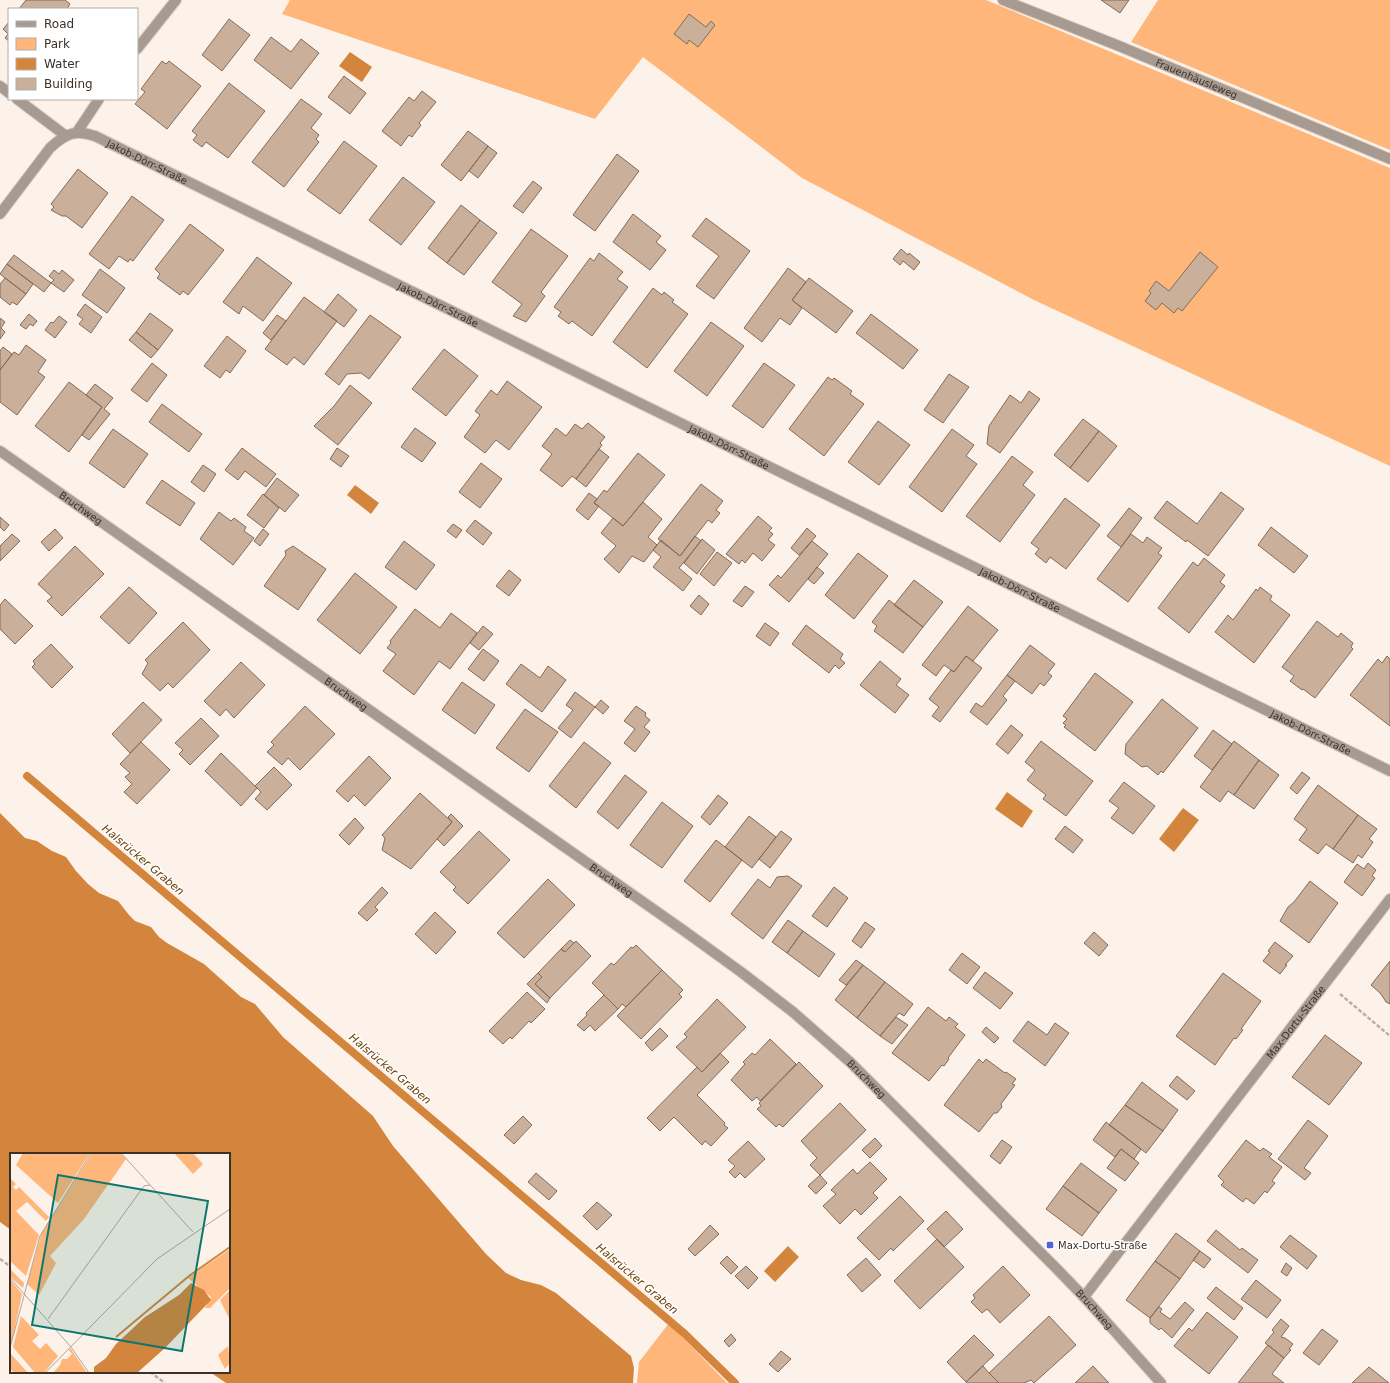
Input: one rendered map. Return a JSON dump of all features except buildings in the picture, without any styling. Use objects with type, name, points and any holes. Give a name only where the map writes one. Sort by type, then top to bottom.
[{"type":"street","points":[[138,49],[176,0]]},
{"type":"street","name":"Frauenhäusleweg","points":[[1003,0],[1126,49],[1390,159]]},
{"type":"street","points":[[0,86],[8,92]]},
{"type":"street","points":[[19,100],[66,136]]},
{"type":"street","points":[[0,214],[50,148],[58,140],[77,132],[98,100]]},
{"type":"street","name":"Jakob-Dörr-Straße","points":[[77,132],[95,136],[1390,771]]},
{"type":"street","name":"Bruchweg","points":[[0,451],[690,935],[793,1012],[850,1062],[1084,1297],[1161,1383]]},
{"type":"street","name":"Max-Dortu-Straße","points":[[1084,1297],[1390,899]]},
{"type":"path","points":[[1326,982],[1390,1036]]},
{"type":"path","points":[[0,1259],[10,1266]]},
{"type":"path","points":[[151,1373],[165,1383]]},
{"type":"green space","points":[[290,0],[986,0],[1390,168],[1390,466],[1034,300],[802,178],[643,57],[595,119],[282,14]]},
{"type":"green space","points":[[1158,0],[1390,0],[1390,150],[1131,42]]},
{"type":"green space","points":[[669,1323],[727,1383],[637,1383],[639,1362]]},
{"type":"water","points":[[350,52],[372,67],[362,82],[339,66]]},
{"type":"water","points":[[355,485],[379,503],[371,514],[347,495]]},
{"type":"water","points":[[1007,792],[1033,811],[1022,828],[995,809]]},
{"type":"water","points":[[1183,808],[1199,820],[1174,852],[1159,839]]},
{"type":"water","points":[[0,813],[25,838],[37,841],[52,851],[66,857],[88,884],[99,893],[118,901],[135,921],[151,927],[159,937],[167,943],[204,964],[241,997],[255,1004],[283,1037],[373,1116],[393,1146],[486,1254],[506,1273],[521,1280],[541,1285],[556,1293],[631,1356],[634,1368],[633,1383],[226,1383],[211,1373],[230,1373],[230,1153],[10,1153],[10,1229],[0,1222]]},
{"type":"water","points":[[788,1246],[799,1257],[775,1282],[764,1271]]},
{"type":"waterway","name":"Halsrücker Graben","points":[[27,776],[685,1334],[735,1383]]},
{"type":"place","name":"Max-Dortu-Straße","points":[[1050,1245]]}]
